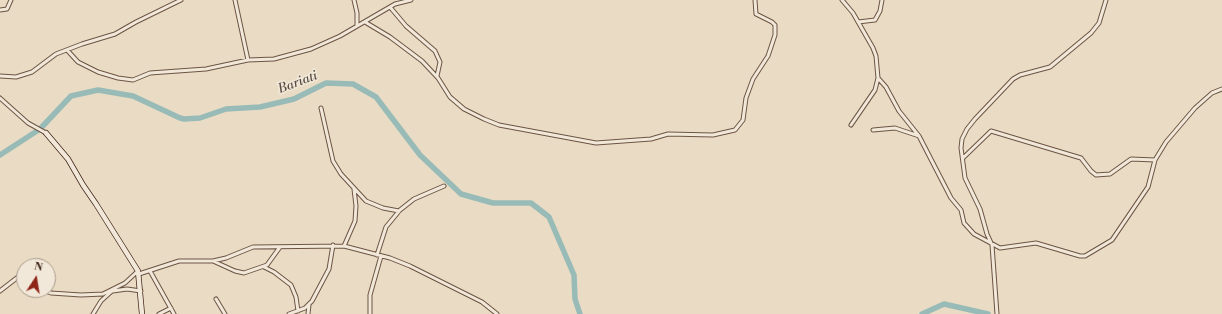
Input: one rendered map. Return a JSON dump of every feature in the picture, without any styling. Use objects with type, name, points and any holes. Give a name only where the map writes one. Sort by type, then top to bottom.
[{"type":"street","points":[[0,10],[7,9],[12,0]]},
{"type":"street","points":[[0,76],[16,77],[32,72],[56,54],[115,34],[181,0]]},
{"type":"street","points":[[234,0],[248,60]]},
{"type":"street","points":[[354,0],[357,13],[357,26]]},
{"type":"street","points":[[67,50],[78,62],[98,72],[118,78],[133,80],[150,73],[206,69],[248,60],[274,59],[311,49],[334,39],[390,7],[411,0]]},
{"type":"street","points":[[365,22],[401,44],[422,61],[437,76],[450,97],[464,108],[490,122],[534,132],[596,143],[642,140],[668,134],[699,136],[736,130],[743,120],[746,98],[753,79],[763,66],[774,44],[775,25],[756,14],[755,0]]},
{"type":"street","points":[[842,0],[858,22],[876,56],[878,78],[875,90],[851,124]]},
{"type":"street","points":[[858,22],[875,20],[880,11],[882,0]]},
{"type":"street","points":[[997,314],[991,243],[980,209],[965,178],[962,139],[967,128],[1013,79],[1020,75],[1050,67],[1091,33],[1099,23],[1106,0]]},
{"type":"street","points":[[390,7],[406,26],[435,51],[440,62],[437,76]]},
{"type":"street","points":[[878,78],[886,87],[899,111],[919,136],[950,198],[961,210],[962,220],[966,226],[979,238],[1002,248],[1030,243],[1042,244],[1071,254],[1085,256],[1109,243],[1116,235],[1148,187],[1155,160],[1171,135],[1195,108],[1212,93],[1222,89]]},
{"type":"street","points":[[0,98],[28,123],[46,133],[68,159],[139,273],[142,314]]},
{"type":"street","points":[[321,108],[333,161],[341,174],[354,189],[374,205],[399,211]]},
{"type":"street","points":[[873,130],[895,128],[919,136]]},
{"type":"street","points":[[963,158],[991,131],[1081,158],[1096,175],[1110,174],[1131,159],[1155,160]]},
{"type":"street","points":[[370,314],[370,295],[386,227],[399,211],[414,199],[444,186]]},
{"type":"street","points":[[344,246],[355,221],[356,206],[354,189]]},
{"type":"street","points":[[308,314],[309,305],[327,273],[333,245]]},
{"type":"street","points":[[56,293],[81,295],[103,294],[125,283],[139,273],[150,271],[179,261],[213,261],[253,248],[333,245],[344,246],[410,266],[482,302],[497,314]]},
{"type":"street","points":[[213,261],[241,273],[264,267],[280,246]]},
{"type":"street","points":[[264,267],[274,272],[292,285],[298,311]]},
{"type":"street","points":[[150,271],[174,314]]},
{"type":"street","points":[[0,291],[16,279]]},
{"type":"street","points":[[93,314],[101,301],[113,290],[127,289],[141,291]]},
{"type":"street","points":[[216,299],[225,314]]},
{"type":"street","points":[[289,314],[309,305]]},
{"type":"street","points":[[159,314],[171,308]]},
{"type":"waterway","name":"Bariati","points":[[0,155],[40,129],[71,96],[98,90],[133,96],[184,119],[200,118],[226,109],[260,107],[294,99],[326,83],[353,84],[376,97],[420,155],[461,194],[493,203],[531,203],[549,217],[574,275],[575,299],[580,314]]},
{"type":"waterway","name":"Bariati","points":[[922,314],[944,304],[988,314]]}]
